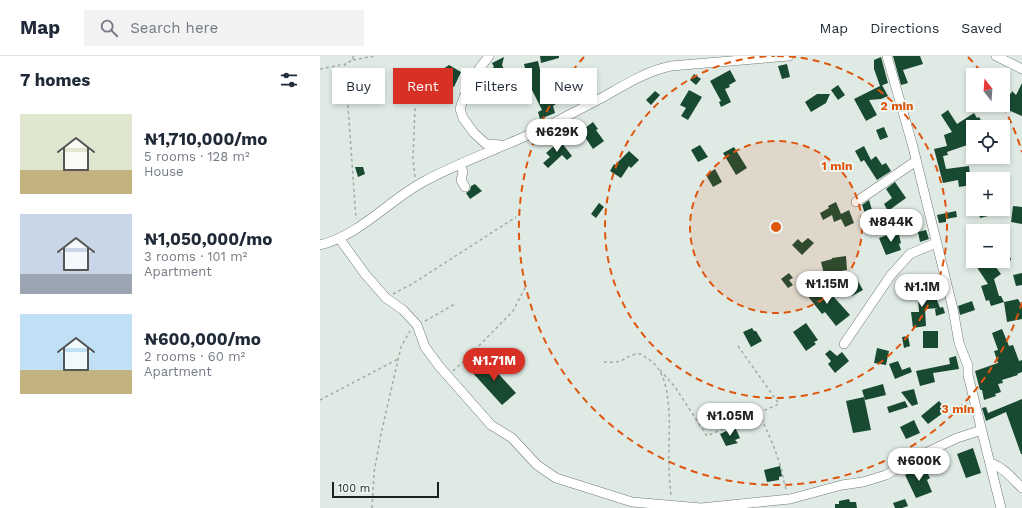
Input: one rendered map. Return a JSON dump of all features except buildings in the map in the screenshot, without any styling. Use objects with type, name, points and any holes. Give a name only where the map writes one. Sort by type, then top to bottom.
[{"type":"street","points":[[490,56],[479,69],[474,83],[464,97],[460,109],[463,118],[474,133],[486,144],[503,146]]},
{"type":"street","points":[[320,245],[329,243],[357,228],[376,216],[396,199],[423,182],[460,164],[545,127],[638,77],[658,69],[692,60],[789,56]]},
{"type":"street","points":[[887,56],[916,161],[953,308],[959,343],[968,366],[968,375],[1001,508]]},
{"type":"street","points":[[996,56],[1022,69]]},
{"type":"street","points":[[545,127],[551,138]]},
{"type":"street","points":[[856,202],[916,161]]},
{"type":"street","points":[[460,164],[463,172],[461,180],[465,187]]},
{"type":"street","points":[[339,238],[365,274],[386,298],[403,310],[417,325],[425,347],[447,376],[477,407],[491,425],[512,438],[537,465],[556,478],[632,502],[701,508],[790,499],[842,485],[863,482],[886,475],[915,458],[957,438],[982,430]]},
{"type":"street","points":[[844,344],[891,275],[910,254],[936,243]]},
{"type":"street","points":[[991,463],[999,466],[1022,488]]},
{"type":"path","points":[[320,69],[374,56]]},
{"type":"path","points":[[345,64],[357,228]]},
{"type":"path","points":[[416,108],[413,159],[416,180],[423,182]]},
{"type":"path","points":[[386,298],[412,284],[516,216]]},
{"type":"path","points":[[447,376],[466,359],[513,311],[526,286]]},
{"type":"path","points":[[372,508],[374,473],[381,434],[401,348],[410,332],[417,325],[455,304]]},
{"type":"path","points":[[604,362],[620,361],[628,356],[640,354],[654,362],[675,388],[707,436],[779,404],[738,346]]},
{"type":"path","points":[[320,400],[398,359]]},
{"type":"path","points":[[660,370],[667,393],[669,407],[671,505]]},
{"type":"path","points":[[759,412],[779,460],[784,475],[783,482],[790,499]]}]
